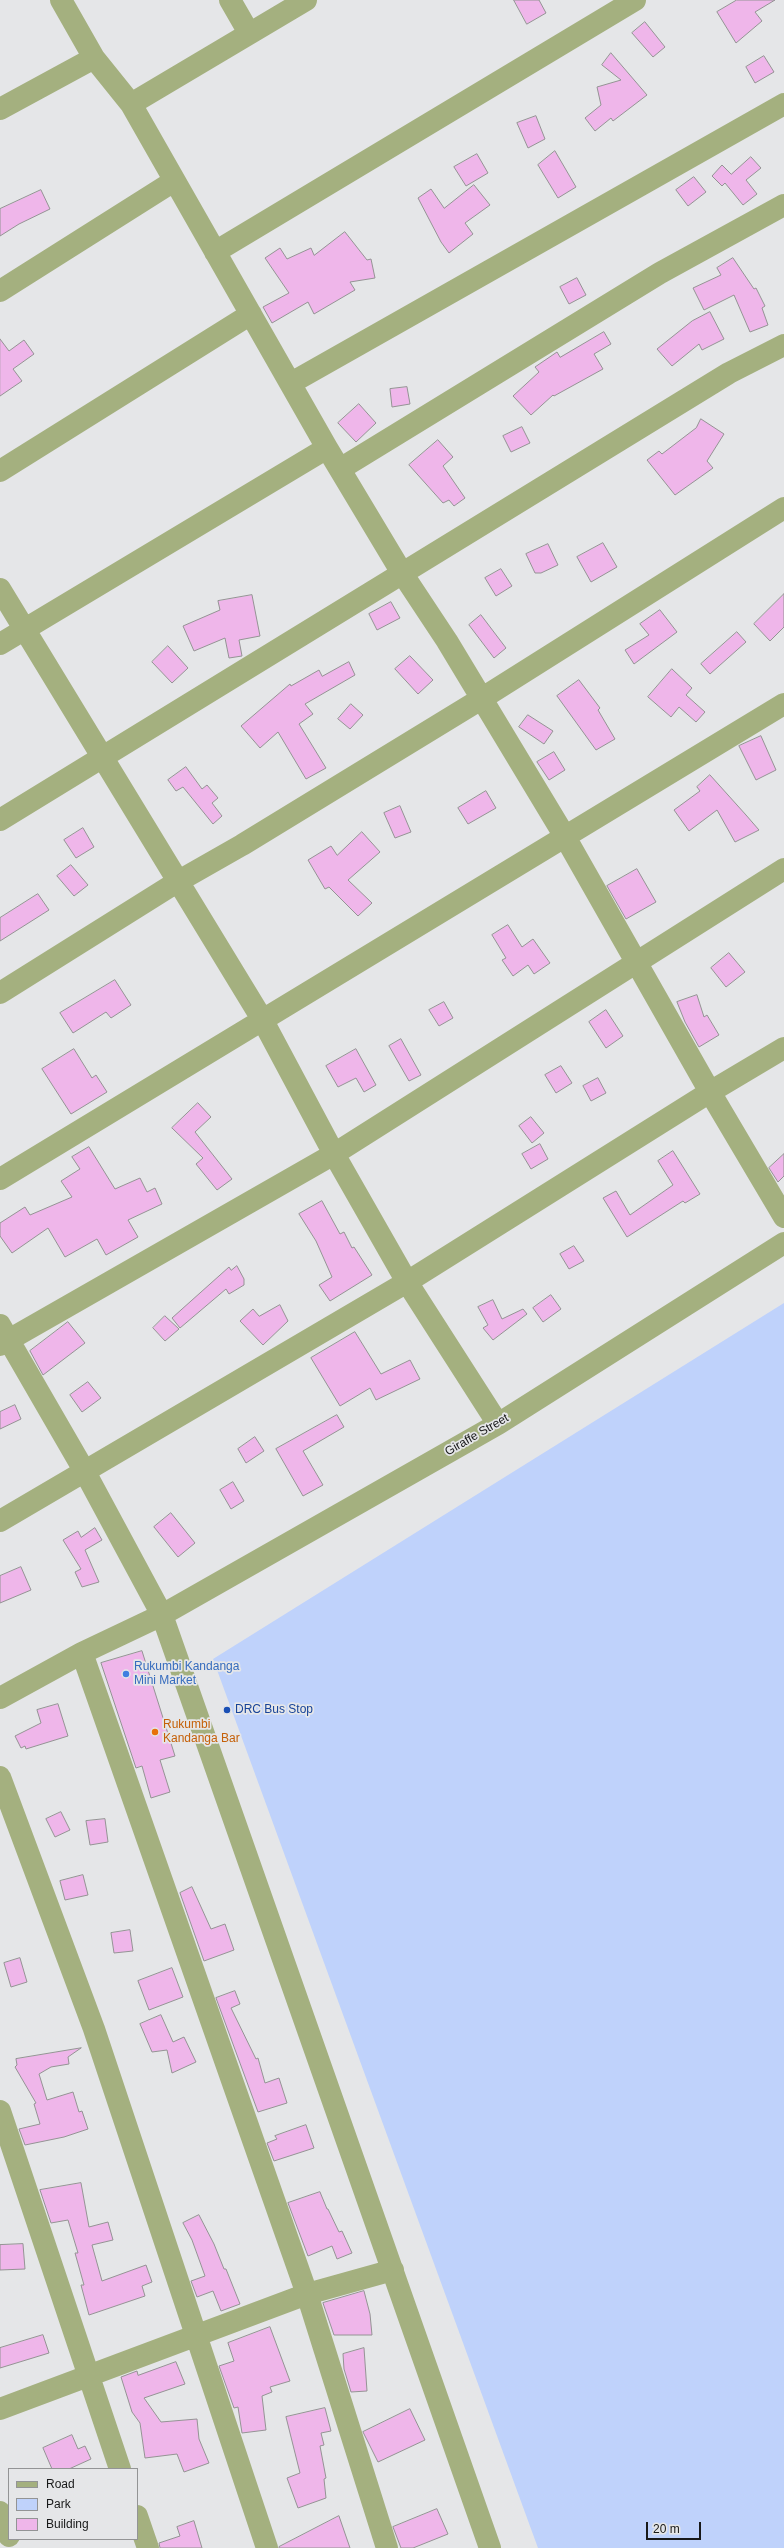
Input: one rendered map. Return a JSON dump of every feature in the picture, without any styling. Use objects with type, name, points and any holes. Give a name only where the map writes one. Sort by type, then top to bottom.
[{"type":"street","points":[[61,0],[94,58],[131,104],[327,448],[402,573],[447,641],[564,835],[710,1092],[784,1217]]},
{"type":"street","points":[[230,0],[249,33]]},
{"type":"street","points":[[131,104],[306,0]]},
{"type":"street","points":[[215,252],[635,0]]},
{"type":"street","points":[[0,109],[94,58]]},
{"type":"street","points":[[291,383],[784,104]]},
{"type":"street","points":[[0,291],[174,181]]},
{"type":"street","points":[[340,469],[660,273],[784,204]]},
{"type":"street","points":[[0,472],[251,314]]},
{"type":"street","points":[[0,820],[102,760],[402,573],[729,373],[784,345]]},
{"type":"street","points":[[0,644],[327,448]]},
{"type":"street","points":[[0,993],[177,882],[248,841],[481,699],[784,508]]},
{"type":"street","points":[[0,589],[102,760],[262,1019],[334,1154],[407,1282],[498,1424]]},
{"type":"street","points":[[0,1180],[564,835],[784,704]]},
{"type":"street","points":[[490,2548],[394,2270],[162,1615],[85,1472],[3,1336],[334,1154],[784,870]]},
{"type":"street","points":[[0,1521],[407,1282],[710,1092],[784,1048]]},
{"type":"street","name":"Giraffe Street","points":[[0,1698],[82,1653],[162,1615],[498,1424],[784,1243]]},
{"type":"street","points":[[82,1653],[307,2294],[387,2548]]},
{"type":"street","points":[[0,1777],[94,2029],[267,2548]]},
{"type":"street","points":[[0,2112],[120,2468]]},
{"type":"street","points":[[0,2410],[307,2294],[394,2270]]},
{"type":"street","points":[[0,2512],[8,2533]]},
{"type":"street","points":[[138,2519],[148,2548]]},
{"type":"green space","points":[[784,1303],[784,2548],[538,2548],[213,1659]]},
{"type":"building","points":[[514,0],[539,0],[546,13],[527,24]]},
{"type":"building","points":[[737,0],[775,0],[755,12],[762,21],[736,43],[717,12]]},
{"type":"building","points":[[645,22],[665,47],[653,57],[632,33]]},
{"type":"building","points":[[611,53],[647,95],[613,121],[611,118],[595,131],[585,118],[601,105],[597,87],[621,80],[602,65]]},
{"type":"building","points":[[764,56],[774,72],[755,83],[746,67]]},
{"type":"building","points":[[536,116],[545,139],[528,148],[517,123]]},
{"type":"building","points":[[555,151],[576,187],[558,198],[538,165]]},
{"type":"building","points":[[477,154],[488,173],[466,186],[454,167]]},
{"type":"building","points":[[751,157],[761,168],[746,180],[757,194],[743,205],[725,183],[722,186],[712,176],[722,165],[731,174]]},
{"type":"building","points":[[694,177],[706,192],[688,206],[676,190]]},
{"type":"building","points":[[474,185],[490,205],[465,223],[473,234],[449,253],[441,242],[418,198],[431,189],[444,208]]},
{"type":"building","points":[[41,190],[50,209],[19,224],[0,236],[0,209]]},
{"type":"building","points":[[345,232],[367,260],[371,259],[375,278],[350,282],[355,290],[314,314],[308,302],[272,323],[263,307],[289,293],[265,258],[280,248],[287,259],[311,248],[314,255]]},
{"type":"building","points":[[733,258],[754,289],[756,288],[765,306],[762,308],[768,325],[750,332],[734,295],[704,310],[693,288],[721,275],[717,268]]},
{"type":"building","points":[[577,278],[586,295],[569,304],[560,287]]},
{"type":"building","points":[[710,312],[724,339],[702,350],[699,344],[672,366],[657,349],[692,321]]},
{"type":"building","points":[[604,332],[611,344],[594,354],[603,369],[554,396],[553,395],[531,415],[513,396],[539,372],[535,367],[557,352],[560,357]]},
{"type":"building","points":[[0,339],[9,351],[24,340],[34,354],[13,369],[22,381],[0,396]]},
{"type":"building","points":[[407,387],[410,404],[392,407],[390,389]]},
{"type":"building","points":[[359,404],[376,423],[356,442],[338,423]]},
{"type":"building","points":[[701,419],[724,434],[707,461],[713,468],[675,495],[647,460],[659,451],[662,454],[696,428]]},
{"type":"building","points":[[522,427],[530,443],[511,452],[503,436]]},
{"type":"building","points":[[438,440],[453,457],[443,466],[465,498],[454,506],[449,500],[443,503],[409,465]]},
{"type":"building","points":[[603,543],[617,567],[591,582],[577,557]]},
{"type":"building","points":[[548,544],[558,565],[541,573],[535,573],[526,554]]},
{"type":"building","points":[[501,569],[512,586],[496,596],[485,578]]},
{"type":"building","points":[[784,594],[784,627],[770,641],[754,624]]},
{"type":"building","points":[[252,595],[260,636],[239,640],[242,656],[229,658],[225,638],[194,651],[183,626],[220,610],[218,601]]},
{"type":"building","points":[[391,602],[400,618],[377,630],[369,614]]},
{"type":"building","points":[[660,610],[677,632],[634,664],[625,650],[649,635],[640,624]]},
{"type":"building","points":[[481,615],[506,648],[494,658],[469,625]]},
{"type":"building","points":[[737,632],[746,642],[710,674],[701,664]]},
{"type":"building","points":[[168,646],[188,668],[172,683],[152,662]]},
{"type":"building","points":[[410,656],[433,680],[418,694],[395,669]]},
{"type":"building","points":[[349,662],[355,675],[305,704],[313,714],[299,724],[326,768],[306,779],[278,732],[260,748],[241,726],[290,684],[291,686],[319,670],[322,676]]},
{"type":"building","points":[[672,669],[692,688],[686,695],[705,712],[696,722],[679,707],[671,717],[648,697]]},
{"type":"building","points":[[579,680],[600,708],[598,710],[615,739],[596,750],[557,696]]},
{"type":"building","points":[[351,704],[363,715],[350,729],[338,719]]},
{"type":"building","points":[[528,715],[553,731],[544,744],[519,727]]},
{"type":"building","points":[[761,736],[776,770],[756,780],[739,746]]},
{"type":"building","points":[[554,752],[565,770],[549,780],[537,762]]},
{"type":"building","points":[[186,767],[202,789],[207,785],[218,798],[212,803],[222,816],[213,824],[183,787],[176,791],[168,780]]},
{"type":"building","points":[[710,775],[759,830],[735,842],[717,810],[689,831],[674,810],[700,791],[697,787]]},
{"type":"building","points":[[486,791],[496,808],[468,824],[458,808]]},
{"type":"building","points":[[400,806],[411,832],[395,838],[384,813]]},
{"type":"building","points":[[83,828],[94,847],[76,858],[64,840]]},
{"type":"building","points":[[362,832],[380,852],[348,880],[372,903],[358,916],[329,887],[325,889],[308,860],[331,846],[337,855]]},
{"type":"building","points":[[71,865],[88,885],[74,896],[57,876]]},
{"type":"building","points":[[637,869],[656,902],[626,919],[607,886]]},
{"type":"building","points":[[38,894],[49,910],[0,941],[0,918]]},
{"type":"building","points":[[508,925],[522,947],[533,939],[550,963],[534,974],[528,965],[513,976],[502,960],[506,958],[492,935]]},
{"type":"building","points":[[729,953],[745,972],[726,987],[711,968]]},
{"type":"building","points":[[115,980],[131,1005],[111,1018],[106,1012],[73,1033],[60,1013]]},
{"type":"building","points":[[697,995],[704,1017],[707,1015],[719,1035],[699,1047],[685,1022],[677,1002]]},
{"type":"building","points":[[444,1002],[453,1018],[439,1026],[429,1010]]},
{"type":"building","points":[[606,1010],[623,1036],[606,1048],[589,1022]]},
{"type":"building","points":[[401,1039],[421,1075],[409,1081],[389,1046]]},
{"type":"building","points":[[74,1049],[92,1078],[96,1075],[107,1092],[71,1114],[42,1069]]},
{"type":"building","points":[[356,1049],[376,1085],[364,1092],[356,1078],[338,1087],[326,1066]]},
{"type":"building","points":[[561,1066],[572,1083],[556,1093],[545,1075]]},
{"type":"building","points":[[598,1078],[606,1093],[591,1101],[583,1086]]},
{"type":"building","points":[[198,1103],[211,1117],[195,1132],[232,1179],[217,1190],[196,1164],[203,1158],[172,1128]]},
{"type":"building","points":[[531,1117],[544,1133],[532,1143],[519,1126]]},
{"type":"building","points":[[540,1144],[548,1159],[531,1169],[522,1154]]},
{"type":"building","points":[[89,1147],[115,1189],[140,1178],[147,1192],[155,1188],[162,1204],[128,1220],[138,1237],[106,1255],[97,1239],[65,1257],[48,1228],[12,1253],[0,1236],[0,1223],[25,1207],[30,1215],[72,1197],[61,1181],[80,1169],[72,1157]]},
{"type":"building","points":[[673,1151],[700,1194],[685,1203],[683,1201],[627,1237],[603,1198],[616,1191],[630,1215],[673,1185],[658,1161]]},
{"type":"building","points":[[784,1154],[784,1176],[778,1182],[769,1168]]},
{"type":"building","points":[[322,1201],[340,1234],[344,1232],[352,1248],[354,1247],[372,1275],[330,1301],[319,1285],[332,1277],[316,1241],[299,1214]]},
{"type":"building","points":[[574,1246],[584,1261],[569,1269],[560,1254]]},
{"type":"building","points":[[237,1266],[244,1279],[244,1285],[229,1294],[226,1289],[180,1328],[172,1318],[229,1267],[231,1270]]},
{"type":"building","points":[[551,1295],[561,1309],[543,1322],[533,1308]]},
{"type":"building","points":[[493,1300],[502,1319],[523,1309],[527,1314],[493,1340],[483,1328],[488,1325],[478,1307]]},
{"type":"building","points":[[280,1305],[288,1321],[263,1345],[240,1321],[253,1309],[259,1316]]},
{"type":"building","points":[[165,1316],[179,1329],[165,1341],[153,1328]]},
{"type":"building","points":[[68,1322],[85,1343],[43,1375],[30,1351]]},
{"type":"building","points":[[355,1332],[381,1374],[410,1360],[420,1379],[376,1400],[370,1388],[340,1406],[311,1358]]},
{"type":"building","points":[[88,1382],[101,1398],[82,1412],[70,1395]]},
{"type":"building","points":[[15,1405],[21,1419],[0,1429],[0,1412]]},
{"type":"building","points":[[337,1415],[344,1427],[303,1451],[323,1485],[303,1496],[276,1449]]},
{"type":"building","points":[[255,1437],[264,1451],[246,1463],[238,1449]]},
{"type":"building","points":[[233,1482],[244,1501],[231,1509],[220,1490]]},
{"type":"building","points":[[171,1513],[195,1543],[178,1557],[154,1527]]},
{"type":"building","points":[[95,1528],[102,1540],[85,1550],[99,1582],[82,1587],[75,1572],[81,1569],[63,1540],[78,1531],[81,1537]]},
{"type":"building","points":[[21,1567],[31,1590],[0,1603],[0,1576]]},
{"type":"building","points":[[142,1651],[175,1756],[160,1760],[170,1792],[151,1798],[142,1766],[136,1768],[101,1663]]},
{"type":"building","points":[[58,1704],[68,1736],[26,1749],[25,1746],[21,1748],[15,1736],[41,1723],[37,1710]]},
{"type":"building","points":[[61,1812],[70,1830],[55,1837],[46,1819]]},
{"type":"building","points":[[105,1819],[108,1842],[90,1845],[86,1821]]},
{"type":"building","points":[[83,1875],[88,1895],[65,1900],[60,1881]]},
{"type":"building","points":[[192,1887],[211,1929],[225,1924],[234,1950],[204,1961],[180,1893]]},
{"type":"building","points":[[130,1930],[133,1951],[114,1953],[111,1933]]},
{"type":"building","points":[[20,1958],[27,1982],[11,1987],[4,1963]]},
{"type":"building","points":[[172,1968],[183,1997],[149,2010],[138,1981]]},
{"type":"building","points":[[235,1991],[240,2004],[231,2008],[256,2059],[258,2058],[265,2083],[279,2078],[287,2103],[258,2112],[216,1998]]},
{"type":"building","points":[[161,2015],[173,2042],[184,2037],[196,2062],[172,2073],[167,2050],[152,2052],[140,2024]]},
{"type":"building","points":[[81,2048],[68,2057],[69,2064],[51,2067],[39,2074],[47,2100],[73,2092],[79,2112],[82,2111],[88,2129],[64,2137],[25,2145],[19,2129],[40,2124],[34,2104],[36,2103],[15,2067],[17,2065],[16,2059]]},
{"type":"building","points":[[306,2125],[314,2148],[274,2161],[267,2143],[277,2139],[275,2136]]},
{"type":"building","points":[[81,2183],[89,2227],[108,2222],[113,2240],[92,2245],[102,2281],[146,2265],[152,2282],[142,2286],[145,2296],[89,2315],[81,2285],[84,2285],[75,2253],[78,2253],[68,2220],[51,2223],[40,2190]]},
{"type":"building","points":[[320,2192],[339,2232],[342,2231],[352,2253],[337,2259],[332,2246],[308,2256],[288,2203]]},
{"type":"building","points":[[199,2215],[214,2244],[224,2269],[226,2269],[240,2304],[221,2311],[213,2291],[197,2297],[191,2281],[205,2276],[192,2240],[183,2223]]},
{"type":"building","points":[[23,2244],[25,2269],[0,2270],[0,2245]]},
{"type":"building","points":[[364,2291],[370,2314],[372,2335],[334,2335],[323,2303]]},
{"type":"building","points":[[270,2327],[290,2381],[270,2387],[272,2392],[262,2396],[266,2430],[242,2433],[238,2407],[234,2408],[219,2366],[234,2361],[228,2343]]},
{"type":"building","points":[[43,2335],[49,2353],[0,2368],[0,2348]]},
{"type":"building","points":[[364,2348],[367,2391],[351,2392],[344,2369],[343,2354]]},
{"type":"building","points":[[176,2362],[185,2384],[144,2398],[161,2422],[197,2419],[199,2439],[209,2463],[184,2472],[177,2454],[145,2458],[140,2423],[132,2412],[121,2377],[137,2371],[138,2375]]},
{"type":"building","points":[[325,2408],[331,2431],[321,2433],[324,2445],[320,2446],[326,2478],[324,2479],[326,2498],[298,2508],[287,2478],[300,2473],[286,2417]]},
{"type":"building","points":[[410,2409],[425,2440],[378,2462],[363,2432]]},
{"type":"building","points":[[72,2435],[78,2449],[85,2446],[91,2459],[71,2468],[52,2468],[43,2448]]},
{"type":"building","points":[[437,2509],[448,2534],[413,2548],[401,2548],[393,2527]]},
{"type":"building","points":[[339,2516],[350,2548],[279,2548],[279,2547]]},
{"type":"building","points":[[194,2521],[202,2548],[160,2548],[159,2543],[180,2536],[177,2527]]},
{"type":"place","name":"Rukumbi Kandanga Mini Market","points":[[126,1674]]},
{"type":"place","name":"DRC Bus Stop","points":[[227,1710]]},
{"type":"place","name":"Rukumbi Kandanga Bar","points":[[155,1732]]}]
